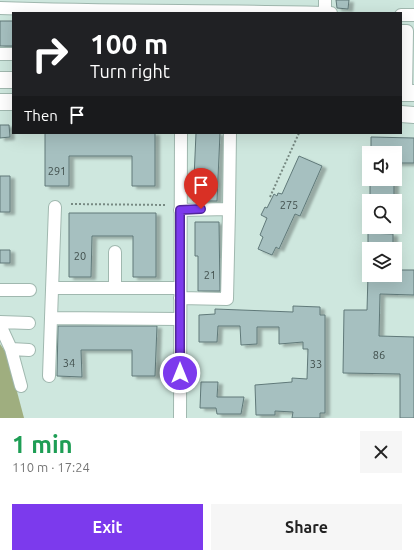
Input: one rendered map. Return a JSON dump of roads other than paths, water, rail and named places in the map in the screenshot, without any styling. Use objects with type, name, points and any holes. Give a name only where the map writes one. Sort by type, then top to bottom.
[{"type":"main road","points":[[0,80],[12,80]]},
{"type":"main road","points":[[0,102],[12,102]]},
{"type":"main road","points":[[402,114],[414,114]]},
{"type":"street","points":[[325,0],[325,12]]},
{"type":"street","points":[[0,8],[23,4],[92,8],[244,8],[309,12]]},
{"type":"street","points":[[402,15],[414,15]]},
{"type":"street","points":[[402,31],[407,32],[404,72],[407,93]]},
{"type":"street","points":[[0,54],[12,54]]},
{"type":"street","points":[[180,418],[181,134]]},
{"type":"street","points":[[52,288],[115,288],[180,293],[227,299],[230,134]]},
{"type":"street","points":[[49,376],[55,206]]},
{"type":"street","points":[[180,210],[229,209]]},
{"type":"street","points":[[115,252],[115,288]]},
{"type":"street","points":[[0,290],[30,290]]},
{"type":"street","points":[[51,318],[180,319]]},
{"type":"street","points":[[21,386],[11,349],[0,323],[29,323]]},
{"type":"street","points":[[11,349],[29,350]]}]
